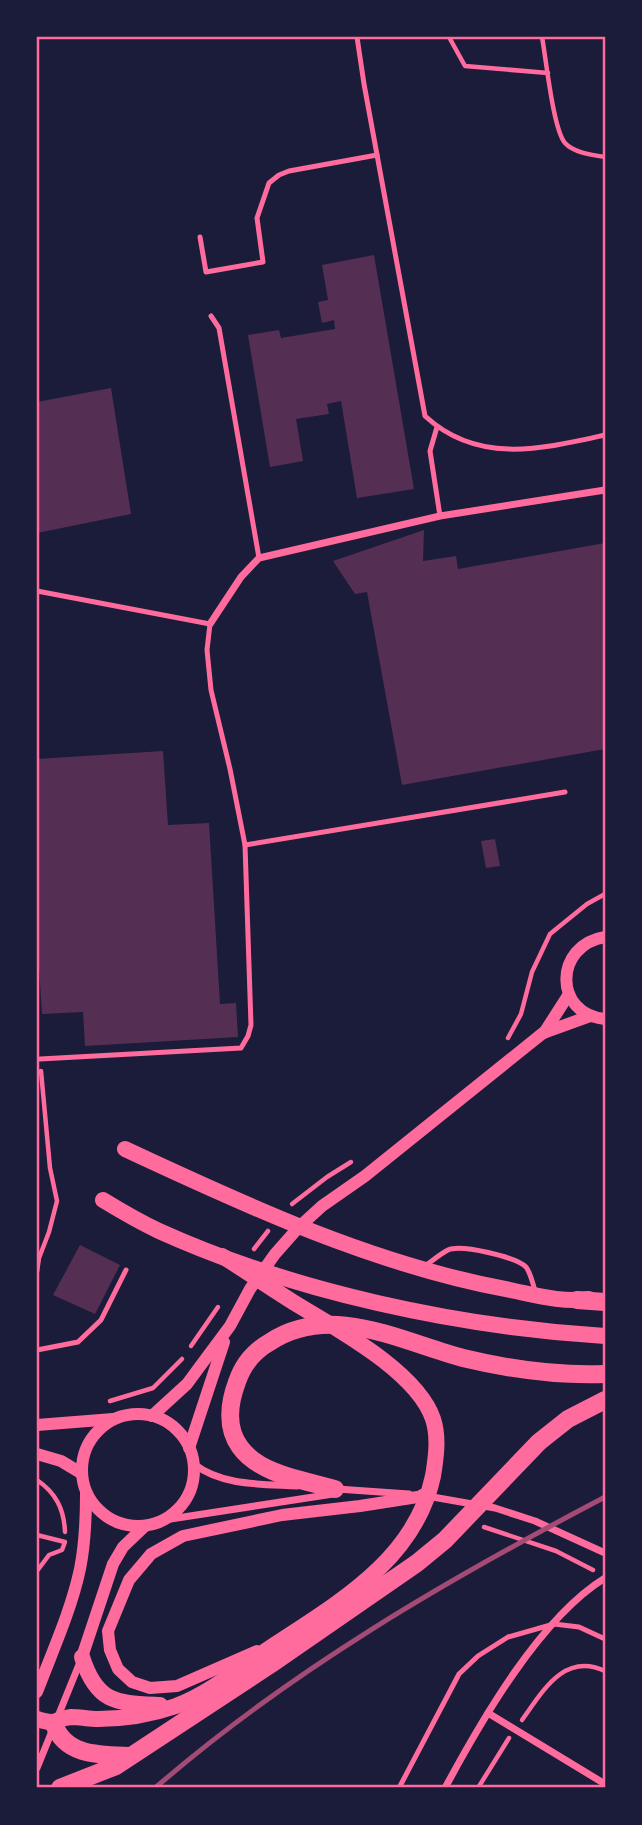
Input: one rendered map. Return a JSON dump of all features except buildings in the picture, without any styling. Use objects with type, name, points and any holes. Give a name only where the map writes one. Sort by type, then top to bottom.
[{"type":"highway","points":[[125,1149],[210,1189],[344,1243],[420,1269],[537,1295],[605,1302]]},
{"type":"highway","points":[[103,1200],[158,1230],[222,1256],[292,1279],[453,1319],[541,1332],[605,1336]]},
{"type":"highway","points":[[45,1721],[73,1717],[121,1719],[177,1705],[212,1687],[369,1580],[397,1548],[416,1520],[430,1488],[437,1451],[435,1427],[422,1398],[402,1377],[362,1345],[222,1256]]},
{"type":"highway","points":[[577,1300],[605,1296]]},
{"type":"highway","points":[[344,1490],[265,1468],[245,1454],[237,1443],[230,1420],[236,1383],[250,1358],[275,1338],[292,1330],[323,1325],[360,1328],[503,1367],[605,1374]]},
{"type":"highway","points":[[60,1788],[102,1772],[185,1722],[417,1563],[445,1540],[539,1442],[568,1419],[605,1400]]},
{"type":"highway","points":[[82,1657],[87,1674],[107,1697],[121,1703],[177,1705]]},
{"type":"highway","points":[[45,1721],[64,1742],[76,1749],[90,1754],[129,1756]]},
{"type":"street","points":[[210,624],[241,577],[259,558],[440,516],[605,490]]},
{"type":"street","points":[[602,935],[583,944],[574,954],[568,966],[566,980],[569,994],[581,1010],[590,1016],[605,1019]]},
{"type":"street","points":[[189,1448],[209,1381],[230,1326],[250,1289],[275,1254],[298,1228],[344,1189],[365,1176],[543,1033],[569,994]]},
{"type":"street","points":[[543,1033],[590,1016]]},
{"type":"street","points":[[152,1416],[187,1384],[230,1326]]},
{"type":"street","points":[[37,1425],[113,1419],[132,1414],[166,1421],[177,1430],[189,1448],[194,1464],[188,1496],[178,1510],[164,1520]]},
{"type":"street","points":[[37,1692],[80,1572],[86,1527],[86,1493],[81,1473],[87,1446],[98,1430],[113,1419]]},
{"type":"street","points":[[37,1454],[61,1461],[81,1473]]},
{"type":"street","points":[[194,1464],[205,1473],[252,1483],[424,1496],[495,1508],[535,1521],[605,1553]]},
{"type":"street","points":[[37,1768],[45,1721],[82,1657],[113,1564],[123,1547],[146,1526],[164,1520],[270,1505],[344,1490]]},
{"type":"street","points":[[86,1493],[98,1510],[115,1522],[146,1526]]},
{"type":"street","points":[[280,1642],[177,1686],[150,1688],[132,1682],[118,1669],[110,1650],[108,1631],[130,1580],[151,1554],[183,1536],[282,1515],[424,1496]]},
{"type":"street","points":[[445,1788],[488,1713],[522,1664],[554,1624],[605,1578]]},
{"type":"street","points":[[488,1713],[605,1784]]},
{"type":"street","points":[[590,1788],[595,1778]]},
{"type":"lane","points":[[357,37],[425,416],[437,427],[465,442],[492,450],[555,446],[605,435]]},
{"type":"lane","points":[[200,237],[205,272],[263,262],[257,218],[269,183],[279,175],[289,172],[377,155]]},
{"type":"lane","points":[[211,316],[219,328],[259,558]]},
{"type":"lane","points":[[437,427],[429,451],[440,516]]},
{"type":"lane","points":[[37,591],[210,624],[206,650],[211,690],[245,845],[251,1025],[241,1048],[40,1059]]},
{"type":"lane","points":[[245,845],[565,792]]},
{"type":"lane","points":[[420,1269],[449,1249],[490,1253],[527,1268],[537,1295]]},
{"type":"lane","points":[[37,1350],[78,1342],[101,1320],[126,1270]]},
{"type":"lane","points":[[399,1788],[459,1674],[478,1656],[508,1637],[554,1624],[579,1627],[605,1639]]},
{"type":"path","points":[[449,37],[465,66],[548,72]]},
{"type":"path","points":[[542,37],[556,119],[564,142],[576,150],[605,157]]},
{"type":"path","points":[[503,1046],[521,1014],[532,972],[550,934],[587,904],[605,894]]},
{"type":"path","points":[[37,1272],[57,1201],[50,1168],[40,1059]]},
{"type":"path","points":[[102,1403],[153,1388],[180,1361],[220,1305]]},
{"type":"path","points":[[37,1535],[65,1542],[62,1550],[49,1555],[37,1571]]},
{"type":"path","points":[[478,1788],[515,1730],[550,1683],[566,1671],[583,1665],[605,1671]]},
{"type":"railway","points":[[155,1788],[260,1704],[372,1629],[487,1561],[605,1497]]}]
